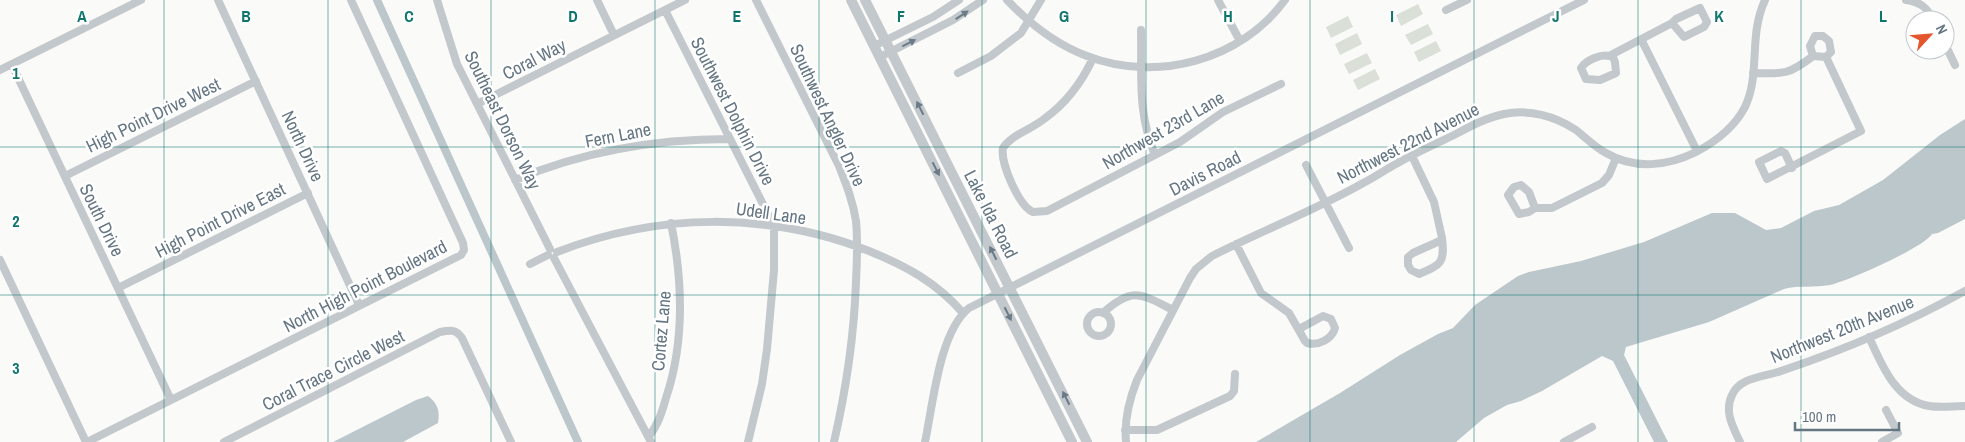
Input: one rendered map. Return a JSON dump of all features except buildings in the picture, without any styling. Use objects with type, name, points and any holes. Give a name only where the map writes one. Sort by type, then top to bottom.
[{"type":"street","points":[[0,70],[141,0]]},
{"type":"street","name":"North Drive","points":[[218,0],[359,305]]},
{"type":"street","name":"North High Point Boulevard","points":[[0,260],[86,442],[461,255],[464,250],[463,243],[351,0]]},
{"type":"street","name":"Southeast Dorson Way","points":[[437,0],[457,64],[552,253],[650,439]]},
{"type":"street","points":[[597,0],[614,35]]},
{"type":"street","name":"Coral Way","points":[[477,104],[685,0]]},
{"type":"street","name":"Southwest Angler Drive","points":[[756,0],[846,184],[856,221],[857,247],[852,337],[834,442]]},
{"type":"street","name":"Lake Ida Road","points":[[851,0],[1072,442]]},
{"type":"street","name":"Lake Ida Road","points":[[865,0],[1087,442]]},
{"type":"street","points":[[874,46],[933,17],[959,0]]},
{"type":"street","points":[[880,58],[953,20],[984,0]]},
{"type":"street","points":[[1007,0],[1029,21],[1059,42],[1093,58],[1142,68],[1171,66],[1207,58],[1240,41],[1270,18],[1285,0]]},
{"type":"street","points":[[958,73],[991,56],[1021,33],[1041,0]]},
{"type":"street","points":[[1218,0],[1240,41]]},
{"type":"street","points":[[1446,10],[1467,0]]},
{"type":"street","name":"Davis Road","points":[[963,312],[1584,0]]},
{"type":"street","name":"Northwest 22nd Avenue","points":[[1126,442],[1125,430],[1128,404],[1134,387],[1196,269],[1212,256],[1325,203],[1483,120],[1506,114],[1531,113],[1556,119],[1577,131],[1596,147],[1616,158],[1633,163],[1651,165],[1675,161],[1697,152],[1725,134],[1740,116],[1750,94],[1755,33],[1760,10],[1765,0]]},
{"type":"street","points":[[1906,0],[1922,4],[1926,10]]},
{"type":"street","points":[[1612,55],[1616,72],[1600,80],[1586,79],[1581,68],[1584,64],[1604,55],[1612,55],[1672,23],[1676,19],[1700,8],[1707,22],[1704,27],[1684,37],[1672,23]]},
{"type":"street","name":"Southwest Dolphin Drive","points":[[665,10],[774,226]]},
{"type":"street","points":[[1141,30],[1142,114],[1146,132],[1156,155]]},
{"type":"street","points":[[1753,72],[1786,73],[1798,69],[1814,56],[1826,57],[1831,52],[1829,42],[1823,36],[1815,36],[1812,40],[1810,46],[1814,56]]},
{"type":"street","points":[[1641,39],[1697,152]]},
{"type":"street","points":[[1792,168],[1861,131],[1826,57]]},
{"type":"street","name":"Northwest 23rd Lane","points":[[1093,58],[1081,79],[1058,107],[1045,119],[1006,144],[1002,154],[1021,202],[1033,212],[1047,211],[1156,155],[1180,142],[1223,112],[1281,84]]},
{"type":"street","points":[[1953,60],[1955,65]]},
{"type":"street","name":"South Drive","points":[[12,65],[171,400]]},
{"type":"street","name":"High Point Drive West","points":[[65,176],[256,80]]},
{"type":"street","name":"Fern Lane","points":[[515,180],[560,162],[616,148],[672,140],[729,139]]},
{"type":"street","points":[[1412,156],[1434,202],[1442,240],[1444,252],[1441,262],[1419,274],[1411,270],[1408,265],[1408,257],[1442,240]]},
{"type":"street","points":[[1535,208],[1552,208],[1602,183],[1609,175],[1616,158]]},
{"type":"street","points":[[1306,166],[1349,248]]},
{"type":"street","name":"High Point Drive East","points":[[118,288],[308,193]]},
{"type":"street","name":"Udell Lane","points":[[530,264],[552,253],[618,232],[671,224],[723,222],[774,226],[820,235],[857,247],[902,266],[925,279],[950,297],[963,312]]},
{"type":"street","name":"Cortez Lane","points":[[650,439],[668,391],[680,330],[680,277],[671,224]]},
{"type":"street","points":[[748,442],[762,384],[767,349],[774,279],[774,226]]},
{"type":"street","points":[[1236,244],[1261,293],[1286,309],[1305,341],[1312,344],[1328,338],[1332,335],[1335,328],[1331,318],[1323,316],[1298,329]]},
{"type":"street","name":"Northwest 20th Avenue","points":[[1740,442],[1728,412],[1732,395],[1738,387],[1747,381],[1793,367],[1869,337],[1965,291]]},
{"type":"street","points":[[1103,312],[1112,304],[1135,294],[1144,295],[1173,310]]},
{"type":"street","points":[[925,442],[938,375],[947,341],[953,326],[963,312]]},
{"type":"street","name":"Coral Trace Circle West","points":[[224,442],[440,332],[449,330],[456,331],[462,338],[511,442]]},
{"type":"street","points":[[1869,337],[1890,379],[1905,394],[1929,406],[1965,406]]},
{"type":"street","points":[[1125,430],[1151,431],[1162,428],[1230,396],[1234,391],[1235,374]]},
{"type":"street","points":[[1882,442],[1898,433],[1886,410]]},
{"type":"street","points":[[1564,442],[1592,427]]},
{"type":"shaded area","points":[[1418,4],[1423,14],[1401,26],[1396,15]]},
{"type":"shaded area","points":[[1348,16],[1353,27],[1331,38],[1326,27]]},
{"type":"shaded area","points":[[1428,24],[1433,34],[1411,45],[1405,35]]},
{"type":"shaded area","points":[[1357,33],[1362,44],[1340,55],[1335,44]]},
{"type":"shaded area","points":[[1436,41],[1441,51],[1419,62],[1414,52]]},
{"type":"shaded area","points":[[1367,53],[1372,63],[1349,74],[1344,64]]},
{"type":"shaded area","points":[[1375,69],[1380,79],[1358,90],[1353,80]]},
{"type":"shaded area","points":[[1965,119],[1965,219],[1938,233],[1932,234],[1926,240],[1901,255],[1839,282],[1830,285],[1784,289],[1709,322],[1626,347],[1624,355],[1668,442],[1654,442],[1613,361],[1602,356],[1542,391],[1507,405],[1484,418],[1456,442],[1256,442],[1400,355],[1453,328],[1475,305],[1518,276],[1581,261],[1644,242],[1712,213],[1735,213],[1766,230],[1781,228],[1814,211],[1839,205],[1883,180],[1940,135]]},
{"type":"shaded area","points":[[428,396],[438,408],[438,423],[403,442],[333,442],[416,400]]},
{"type":"waterway","points":[[377,0],[578,442]]}]
